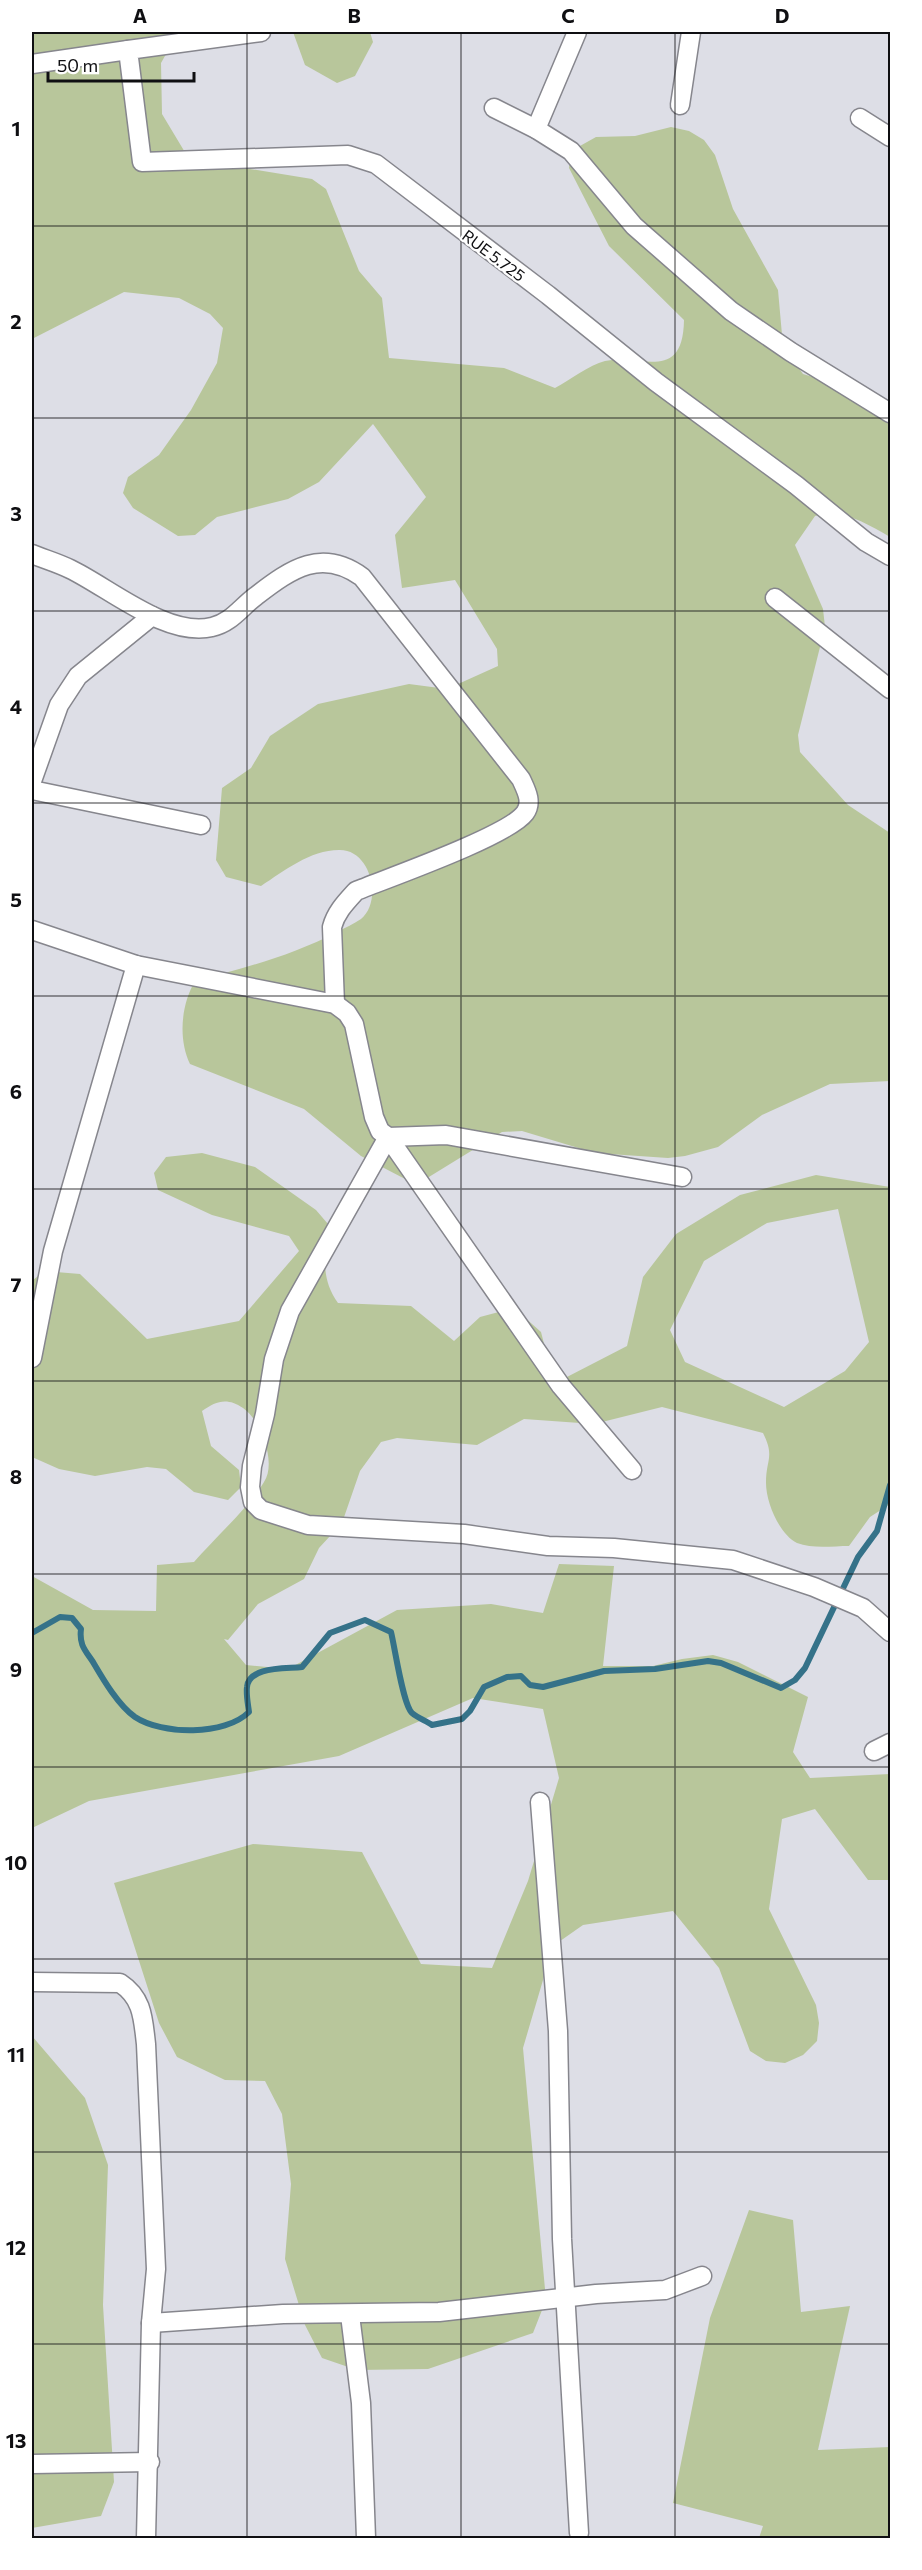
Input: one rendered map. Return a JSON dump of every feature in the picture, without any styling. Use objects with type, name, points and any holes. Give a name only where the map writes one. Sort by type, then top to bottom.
[{"type":"street","points":[[32,64],[261,32]]},
{"type":"street","points":[[536,129],[577,32]]},
{"type":"street","points":[[680,105],[691,32]]},
{"type":"street","name":"RUE 5.725","points":[[128,50],[142,162],[348,155],[376,164],[548,295],[656,382],[796,484],[866,542],[891,556]]},
{"type":"street","points":[[494,108],[536,129],[571,151],[634,226],[731,311],[790,352],[891,413]]},
{"type":"street","points":[[860,118],[891,137]]},
{"type":"street","points":[[32,554],[70,569],[152,616],[195,628],[211,628],[226,622],[255,596],[313,563],[333,561],[347,566],[362,577],[523,785],[529,800],[526,812],[518,820],[484,839],[356,891],[344,904],[332,927],[335,1004]]},
{"type":"street","points":[[775,598],[891,688]]},
{"type":"street","points":[[32,781],[59,705],[78,676],[152,616]]},
{"type":"street","points":[[32,790],[201,825]]},
{"type":"street","points":[[32,930],[136,966],[335,1004],[346,1013],[354,1024],[374,1117],[380,1131],[388,1137],[561,1386],[633,1470]]},
{"type":"street","points":[[32,1358],[53,1251],[136,966]]},
{"type":"street","points":[[388,1137],[446,1135],[682,1177]]},
{"type":"street","points":[[388,1137],[290,1311],[274,1359],[265,1414],[252,1466],[250,1487],[253,1502],[261,1510],[308,1526],[464,1534],[548,1545],[615,1548],[733,1560],[814,1587],[863,1608],[891,1632]]},
{"type":"street","points":[[540,1802],[558,2031],[565,2298],[579,2533]]},
{"type":"street","points":[[32,1982],[120,1983],[137,1999],[142,2010],[156,2269],[152,2323],[150,2462],[146,2538]]},
{"type":"street","points":[[152,2323],[283,2314],[350,2315],[439,2312],[665,2290],[702,2276]]},
{"type":"street","points":[[350,2315],[361,2403],[366,2538]]},
{"type":"street","points":[[32,2464],[150,2462]]},
{"type":"green space","points":[[32,32],[186,32],[174,40],[161,63],[162,114],[189,159],[312,179],[326,189],[359,271],[382,298],[389,358],[504,368],[555,388],[586,369],[605,361],[646,362],[668,359],[676,352],[682,340],[684,320],[609,246],[569,168],[571,151],[596,137],[635,136],[671,127],[689,131],[704,140],[715,155],[733,209],[778,290],[783,346],[803,374],[855,390],[890,408],[890,537],[854,519],[825,514],[815,516],[795,545],[823,609],[825,627],[798,735],[800,752],[848,805],[890,833],[890,1081],[830,1084],[762,1115],[718,1147],[685,1156],[668,1158],[595,1153],[522,1131],[502,1132],[424,1180],[407,1180],[361,1156],[304,1109],[190,1064],[184,1044],[183,1022],[190,990],[195,981],[267,961],[320,940],[361,919],[368,911],[371,900],[372,889],[366,867],[350,852],[339,850],[308,857],[261,886],[226,877],[216,860],[222,788],[251,768],[270,736],[318,704],[409,684],[447,689],[498,666],[497,649],[455,580],[402,588],[395,535],[426,497],[373,424],[319,482],[288,499],[217,517],[195,535],[178,536],[133,508],[123,493],[128,477],[159,455],[191,410],[217,363],[223,328],[210,314],[179,298],[124,292],[32,339]]},
{"type":"green space","points":[[293,32],[370,32],[373,42],[355,76],[337,83],[305,65]]},
{"type":"green space","points":[[202,1153],[255,1167],[316,1210],[328,1224],[326,1274],[328,1284],[338,1303],[411,1306],[454,1341],[480,1317],[514,1308],[541,1332],[550,1367],[565,1378],[627,1346],[643,1277],[676,1234],[740,1195],[816,1175],[890,1187],[890,1504],[870,1517],[849,1546],[803,1545],[791,1539],[779,1525],[768,1499],[766,1475],[769,1448],[763,1433],[662,1407],[594,1424],[524,1419],[477,1445],[397,1438],[381,1442],[360,1471],[342,1523],[319,1548],[304,1579],[258,1604],[228,1640],[224,1639],[246,1665],[288,1669],[397,1610],[491,1604],[543,1613],[559,1564],[614,1566],[603,1666],[653,1666],[713,1655],[738,1662],[808,1697],[793,1752],[810,1778],[890,1774],[890,1880],[868,1880],[815,1809],[782,1819],[769,1909],[816,2005],[819,2023],[817,2041],[803,2055],[785,2063],[766,2061],[750,2051],[719,1968],[673,1911],[583,1925],[553,1946],[523,2048],[546,2300],[533,2333],[428,2369],[357,2370],[322,2358],[305,2325],[285,2259],[291,2184],[282,2114],[265,2081],[225,2080],[177,2057],[159,2023],[114,1883],[253,1844],[362,1852],[421,1964],[492,1968],[528,1881],[559,1778],[543,1709],[473,1698],[339,1756],[89,1801],[32,1828],[32,1576],[93,1610],[156,1611],[157,1565],[194,1562],[250,1502],[268,1474],[268,1453],[256,1422],[243,1408],[227,1401],[212,1405],[202,1411],[211,1446],[239,1470],[241,1487],[228,1500],[194,1492],[166,1469],[147,1467],[95,1476],[59,1469],[32,1457],[32,1281],[44,1271],[80,1274],[147,1339],[239,1321],[299,1251],[289,1236],[212,1215],[158,1190],[154,1173],[166,1157]],"holes":[[[838,1209],[869,1342],[845,1371],[784,1407],[685,1362],[670,1330],[704,1261],[767,1223]]]},
{"type":"green space","points":[[32,2036],[85,2098],[108,2165],[103,2305],[114,2482],[101,2516],[32,2528]]},
{"type":"green space","points":[[749,2210],[793,2220],[801,2312],[850,2306],[818,2450],[890,2447],[890,2538],[759,2538],[763,2526],[673,2503],[710,2318]]},
{"type":"waterway","points":[[32,1633],[60,1617],[72,1618],[81,1629],[85,1651],[123,1706],[135,1717],[147,1723],[177,1730],[210,1729],[238,1720],[249,1712],[247,1687],[254,1675],[269,1670],[302,1667],[330,1633],[365,1620],[391,1632],[405,1699],[414,1715],[432,1725],[462,1719],[470,1711],[484,1687],[507,1677],[521,1676],[530,1685],[543,1687],[604,1671],[655,1669],[708,1661],[721,1663],[781,1688],[795,1680],[805,1668],[858,1557],[877,1531],[890,1485]]}]
